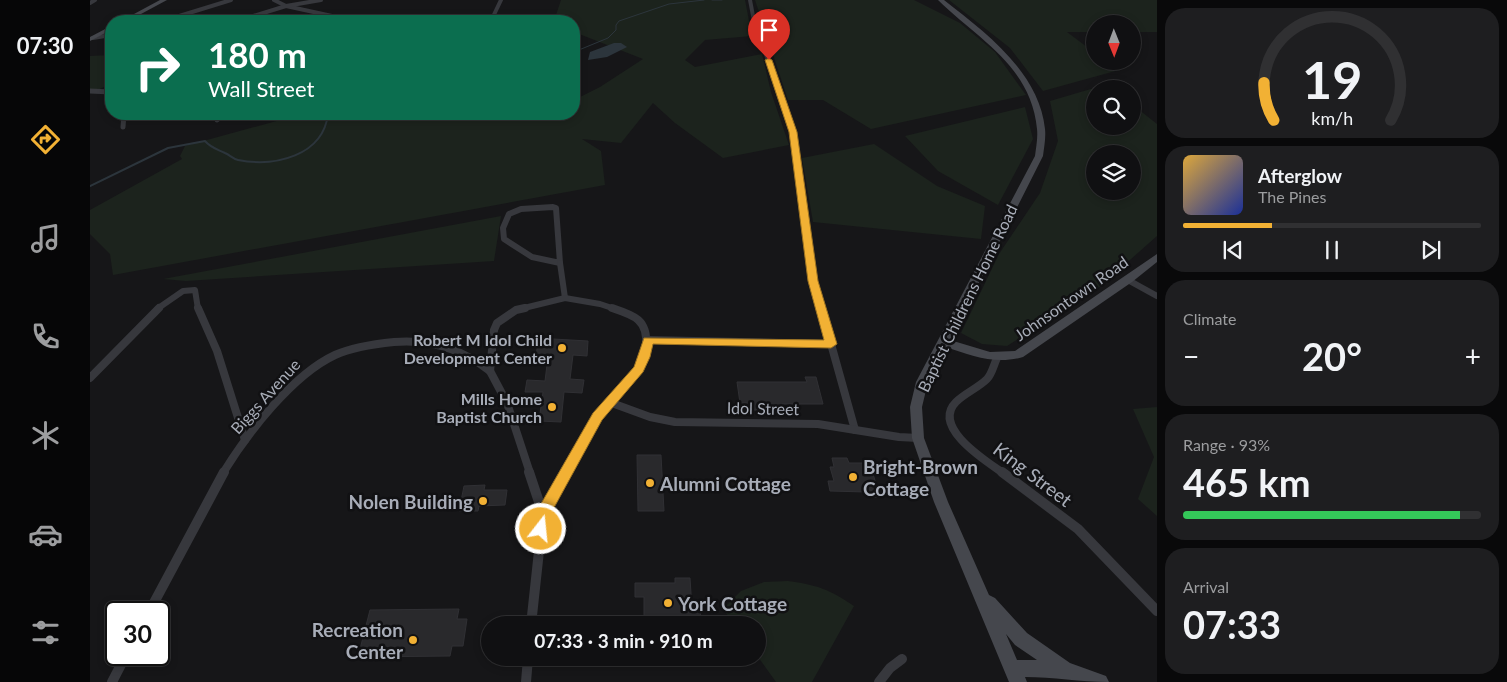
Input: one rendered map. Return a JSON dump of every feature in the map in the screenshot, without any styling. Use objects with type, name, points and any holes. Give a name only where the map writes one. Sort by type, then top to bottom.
[{"type":"street","points":[[90,2],[95,0]]},
{"type":"street","points":[[135,15],[164,0]]},
{"type":"street","points":[[183,15],[232,0]]},
{"type":"street","points":[[274,0],[286,6],[327,15]]},
{"type":"street","points":[[257,15],[286,6],[321,0]]},
{"type":"street","points":[[494,15],[501,0]]},
{"type":"street","points":[[750,0],[754,21],[793,132],[813,281],[855,430]]},
{"type":"street","name":"Baptist Childrens Home Road","points":[[941,0],[991,42],[1018,71],[1037,105],[1042,126],[1042,142],[1039,156],[942,341],[918,394],[918,438],[1013,678]]},
{"type":"street","points":[[91,39],[105,31]]},
{"type":"street","points":[[91,39],[105,36]]},
{"type":"street","points":[[91,39],[105,39]]},
{"type":"street","points":[[90,45],[95,41],[91,39]]},
{"type":"street","points":[[90,91],[105,92]]},
{"type":"street","points":[[123,127],[124,120]]},
{"type":"street","points":[[560,263],[552,263],[532,257],[515,249],[502,238],[508,214],[514,211],[544,207],[556,208],[565,298]]},
{"type":"street","name":"Johnsontown Road","points":[[997,358],[1012,357],[1028,349],[1128,280],[1157,257]]},
{"type":"street","points":[[1128,280],[1157,296]]},
{"type":"street","points":[[90,378],[157,309],[183,291],[195,290],[199,312],[217,351],[246,440]]},
{"type":"street","points":[[532,616],[543,514],[597,416],[639,369],[645,357],[648,340],[644,325],[630,314],[600,304],[565,298],[516,310],[497,323],[492,340],[490,371],[507,402],[543,514]]},
{"type":"street","name":"Biggs Avenue","points":[[155,601],[212,496],[246,440],[284,395],[307,372],[330,357],[354,348],[400,340],[427,342],[458,350],[477,360],[490,371]]},
{"type":"street","points":[[648,340],[831,344]]},
{"type":"street","points":[[942,341],[997,358]]},
{"type":"street","name":"King Street","points":[[997,358],[988,378],[955,403],[950,413],[952,428],[968,447],[1078,529],[1157,611]]},
{"type":"street","name":"Idol Street","points":[[609,402],[650,417],[675,422],[818,424],[899,437],[918,438]]},
{"type":"street","points":[[981,594],[1021,639],[1064,669],[1080,673],[1100,682]]},
{"type":"street","points":[[879,682],[890,668],[902,659]]},
{"type":"street","points":[[112,682],[120,666]]},
{"type":"street","points":[[526,682],[527,666]]},
{"type":"street","points":[[1013,678],[1064,669]]},
{"type":"shaded area","points":[[561,0],[745,0],[752,36],[705,40],[685,60],[695,67],[762,54],[771,92],[789,145],[723,158],[675,123],[653,103],[621,143],[582,139],[601,151],[605,185],[113,275],[110,254],[90,234],[90,210],[182,159],[180,156],[185,146],[280,120],[580,120],[580,97],[600,87],[643,59],[580,34],[580,15],[556,15]]},
{"type":"shaded area","points":[[755,0],[914,0],[960,23],[995,52],[1026,95],[871,129],[823,100],[788,100]]},
{"type":"shaded area","points":[[949,0],[1157,0],[1157,32],[1141,32],[1141,15],[1086,15],[1086,32],[1067,32],[1086,46],[1086,70],[1119,70],[1043,91],[1010,48]]},
{"type":"shaded area","points":[[614,43],[621,43],[627,47],[607,57],[588,60],[590,52]]},
{"type":"shaded area","points":[[105,55],[105,86],[100,89],[90,89],[90,56]]},
{"type":"shaded area","points":[[1086,90],[1086,135],[1141,135],[1141,111],[1157,124],[1157,236],[1096,290],[1007,346],[982,344],[961,333],[999,254],[1040,193],[1058,141],[1050,101]]},
{"type":"shaded area","points":[[1025,107],[1033,139],[998,205],[938,171],[905,136]]},
{"type":"shaded area","points":[[874,144],[937,186],[985,206],[981,239],[813,222],[802,158]]},
{"type":"shaded area","points":[[501,216],[494,261],[186,281],[163,279]]},
{"type":"shaded area","points":[[1157,407],[1157,516],[1138,499],[1154,457],[1133,409]]},
{"type":"shaded area","points":[[788,581],[807,584],[837,595],[854,606],[812,682],[776,682],[764,666],[766,666],[766,616],[728,616],[723,609],[741,591],[764,582]]},
{"type":"building","name":"Mills Home Baptist Church","points":[[553,339],[588,341],[587,356],[573,355],[570,379],[584,380],[582,393],[564,392],[561,422],[539,421],[543,392],[525,392],[527,380],[545,381],[548,357],[536,357],[538,341],[553,341]]},
{"type":"building","points":[[805,377],[816,377],[823,404],[782,404],[784,414],[759,414],[758,410],[750,410],[748,403],[740,403],[737,382],[807,382]]},
{"type":"building","name":"Alumni Cottage","points":[[637,455],[661,455],[664,511],[638,511]]},
{"type":"building","name":"Bright-Brown Cottage","points":[[832,458],[847,458],[849,463],[876,463],[879,474],[873,474],[880,497],[867,497],[866,492],[830,491],[828,481],[834,481],[830,467],[834,467]]},
{"type":"building","name":"Nolen Building","points":[[485,485],[484,490],[507,490],[505,505],[479,506],[478,511],[459,511],[464,486]]},
{"type":"building","name":"York Cottage","points":[[675,578],[690,578],[692,609],[700,609],[701,616],[644,616],[644,597],[635,597],[635,583],[675,583]]},
{"type":"building","name":"Recreation Center","points":[[459,609],[457,619],[467,619],[463,646],[452,646],[450,656],[358,657],[370,610]]},
{"type":"waterway","points":[[580,50],[608,38],[616,30],[616,25],[619,21],[669,4],[704,0]]},
{"type":"waterway","points":[[712,0],[722,0]]},
{"type":"waterway","points":[[90,186],[168,148],[205,141],[212,147],[238,160],[252,162],[281,160],[307,149],[317,140],[326,120]]},
{"type":"place","name":"Robert M Idol Child Development Center","points":[[562,348]]},
{"type":"place","name":"Mills Home Baptist Church","points":[[552,407]]},
{"type":"place","name":"Bright-Brown Cottage","points":[[853,477]]},
{"type":"place","name":"Alumni Cottage","points":[[650,483]]},
{"type":"place","name":"Nolen Building","points":[[483,501]]},
{"type":"place","name":"York Cottage","points":[[668,603]]},
{"type":"place","name":"Recreation Center","points":[[413,640]]},
{"type":"route","points":[[541,529],[543,514],[597,416],[639,369],[645,357],[648,340],[831,344],[813,281],[793,132],[769,60]]}]
